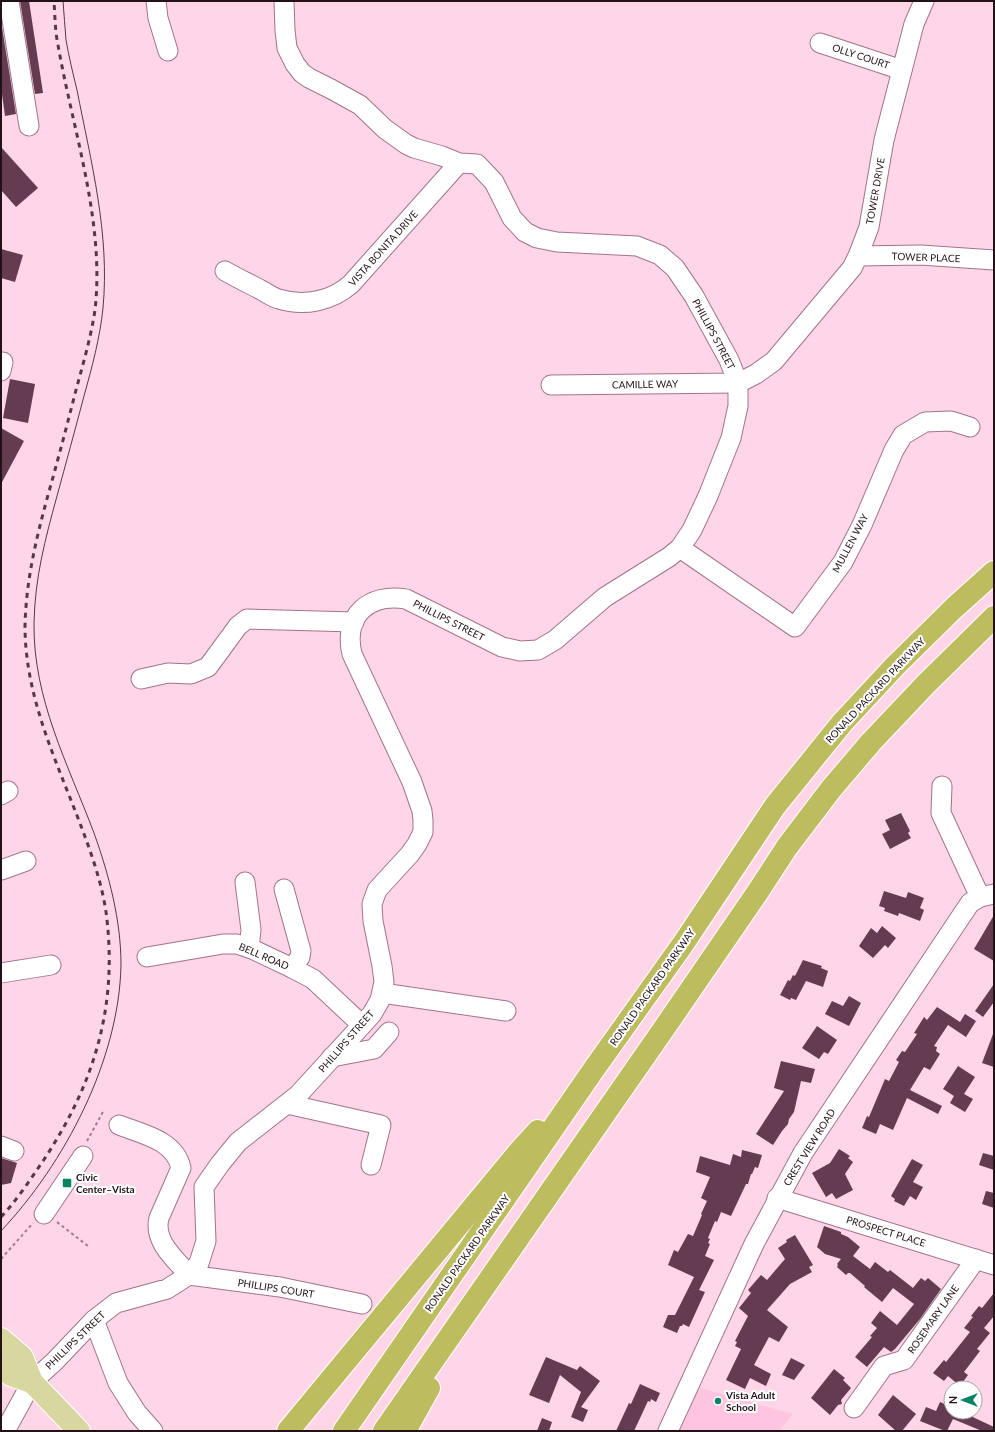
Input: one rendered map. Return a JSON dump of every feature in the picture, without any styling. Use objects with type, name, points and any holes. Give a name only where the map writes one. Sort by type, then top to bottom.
[{"type":"highway","name":"RONALD PACKARD PARKWAY","points":[[344,1431],[594,1069],[683,944],[775,806],[842,723],[895,666],[954,608],[994,572]]},
{"type":"highway","points":[[384,1431],[510,1251],[757,893],[787,847],[831,789],[871,742],[931,678],[994,617]]},
{"type":"highway","points":[[288,1431],[518,1153],[594,1069]]},
{"type":"highway","points":[[404,1431],[510,1251]]},
{"type":"main road","points":[[1,1339],[22,1357],[32,1382],[79,1431]]},
{"type":"main road","points":[[1,1366],[11,1375],[32,1382]]},
{"type":"street","points":[[9,1],[30,126]]},
{"type":"street","points":[[156,1],[158,18],[168,51]]},
{"type":"street","name":"PHILLIPS STREET","points":[[5,1431],[32,1382],[55,1361],[94,1320],[116,1303],[167,1289],[189,1276],[199,1263],[206,1241],[204,1187],[238,1142],[298,1095],[372,1014],[380,1000],[384,982],[373,921],[372,904],[377,890],[410,854],[417,844],[423,832],[423,820],[422,811],[412,782],[352,654],[350,638],[354,622],[363,609],[373,601],[389,597],[406,598],[502,647],[520,651],[538,650],[555,640],[605,597],[669,557],[680,548],[692,530],[708,496],[731,438],[738,406],[738,383],[729,360],[694,296],[675,268],[660,255],[637,246],[557,242],[537,238],[525,232],[512,218],[494,182],[477,164],[459,163],[406,144],[385,129],[360,105],[302,73],[287,48],[284,1]]},
{"type":"street","name":"TOWER DRIVE","points":[[738,383],[756,374],[774,361],[852,268],[858,256],[869,227],[884,140],[902,70],[914,24],[924,1]]},
{"type":"street","name":"OLLY COURT","points":[[820,43],[902,70]]},
{"type":"street","name":"VISTA BONITA DRIVE","points":[[225,271],[278,299],[307,302],[323,300],[336,295],[345,290],[351,284],[459,163]]},
{"type":"street","name":"TOWER PLACE","points":[[858,256],[921,255],[994,260]]},
{"type":"street","points":[[1,362],[3,362],[1,371]]},
{"type":"street","name":"CAMILLE WAY","points":[[551,385],[738,383]]},
{"type":"street","name":"MULLEN WAY","points":[[680,548],[795,627],[843,562],[862,525],[894,450],[903,435],[925,422],[951,421],[970,427]]},
{"type":"street","points":[[141,679],[168,673],[190,674],[208,667],[238,626],[247,619],[354,622]]},
{"type":"street","points":[[942,786],[941,814],[987,896]]},
{"type":"street","points":[[1,870],[26,861]]},
{"type":"street","points":[[245,882],[251,930],[249,948]]},
{"type":"street","points":[[284,889],[301,951],[300,957],[292,968]]},
{"type":"street","name":"CREST VIEW ROAD","points":[[668,1431],[754,1244],[802,1153],[970,903],[987,896]]},
{"type":"street","name":"BELL ROAD","points":[[147,957],[223,944],[237,944],[249,948],[313,979],[362,1025]]},
{"type":"street","points":[[1,973],[51,965]]},
{"type":"street","points":[[382,993],[506,1011]]},
{"type":"street","points":[[332,1057],[374,1048],[389,1032]]},
{"type":"street","points":[[286,1104],[381,1125],[371,1165]]},
{"type":"street","points":[[119,1125],[165,1144],[173,1151],[180,1162],[181,1168],[157,1225],[158,1233],[169,1253],[189,1276]]},
{"type":"street","points":[[44,1214],[62,1179],[83,1156]]},
{"type":"street","name":"PROSPECT PLACE","points":[[777,1198],[994,1265]]},
{"type":"street","name":"ROSEMARY LANE","points":[[854,1408],[884,1366],[904,1360],[976,1259]]},
{"type":"street","name":"PHILLIPS COURT","points":[[189,1276],[280,1287],[362,1304]]},
{"type":"street","points":[[94,1320],[118,1383],[137,1413],[153,1431]]},
{"type":"path","points":[[83,1156],[83,1150],[104,1110]]},
{"type":"path","points":[[1,1259],[39,1215],[44,1214],[88,1246]]},
{"type":"shaded area","name":"Vista Adult School","points":[[697,1387],[793,1414],[779,1431],[678,1431]]},
{"type":"building","points":[[20,1],[29,1],[43,93],[35,94]]},
{"type":"building","points":[[1,21],[16,114],[5,116],[1,87]]},
{"type":"building","points":[[1,147],[38,188],[16,207],[1,190]]},
{"type":"building","points":[[1,249],[23,255],[15,282],[1,278]]},
{"type":"building","points":[[10,379],[35,384],[28,423],[3,418]]},
{"type":"building","points":[[1,428],[24,441],[1,484]]},
{"type":"building","points":[[901,813],[910,831],[908,833],[911,838],[890,849],[882,834],[890,830],[885,820]]},
{"type":"building","points":[[884,891],[906,898],[908,892],[924,898],[920,908],[924,910],[920,921],[899,913],[898,916],[884,911],[885,908],[879,906]]},
{"type":"building","points":[[994,915],[994,961],[974,949]]},
{"type":"building","points":[[882,926],[896,938],[888,948],[885,945],[873,958],[859,946],[871,928],[877,933]]},
{"type":"building","points":[[803,960],[822,966],[821,968],[828,971],[823,987],[806,981],[796,1000],[791,998],[790,1000],[780,995],[788,980],[790,981],[793,975],[795,976]]},
{"type":"building","points":[[994,984],[994,1002],[983,1017],[975,1011]]},
{"type":"building","points":[[849,996],[861,1003],[849,1026],[825,1014],[832,1001],[843,1006]]},
{"type":"building","points":[[937,1007],[960,1022],[965,1014],[976,1021],[966,1037],[948,1025],[934,1046],[937,1047],[936,1051],[940,1054],[930,1070],[924,1067],[910,1090],[942,1106],[938,1114],[907,1098],[893,1130],[880,1124],[876,1134],[862,1128],[867,1116],[869,1117],[885,1079],[889,1081],[899,1062],[896,1060],[902,1051],[905,1052],[917,1034],[914,1033],[924,1017],[927,1020]]},
{"type":"building","points":[[817,1026],[837,1040],[828,1054],[824,1052],[819,1059],[802,1048]]},
{"type":"building","points":[[994,1034],[994,1067],[982,1063]]},
{"type":"building","points":[[781,1061],[815,1069],[811,1083],[801,1081],[794,1112],[789,1119],[788,1124],[773,1145],[756,1134],[784,1091],[774,1088]]},
{"type":"building","points":[[958,1066],[975,1077],[964,1094],[973,1099],[965,1112],[950,1103],[954,1096],[943,1089]]},
{"type":"building","points":[[839,1149],[850,1156],[848,1158],[853,1162],[845,1174],[853,1190],[836,1199],[832,1193],[826,1197],[812,1173],[830,1163]]},
{"type":"building","points":[[742,1150],[762,1155],[758,1168],[755,1167],[751,1174],[748,1184],[746,1184],[731,1216],[721,1212],[717,1222],[715,1221],[708,1238],[710,1239],[708,1243],[710,1244],[705,1256],[714,1260],[699,1290],[705,1292],[689,1327],[683,1324],[680,1326],[677,1333],[663,1327],[668,1315],[675,1315],[694,1277],[668,1265],[674,1250],[678,1252],[688,1234],[693,1236],[707,1201],[701,1198],[710,1177],[696,1172],[700,1156],[730,1165],[733,1154],[741,1157]]},
{"type":"building","points":[[983,1153],[994,1156],[994,1170],[979,1165]]},
{"type":"building","points":[[1,1158],[17,1163],[11,1183],[1,1185]]},
{"type":"building","points":[[912,1159],[923,1165],[913,1182],[923,1187],[916,1200],[910,1196],[904,1206],[894,1201],[895,1199],[891,1196]]},
{"type":"building","points":[[986,1191],[994,1193],[994,1208],[982,1204]]},
{"type":"building","points":[[824,1226],[841,1232],[841,1234],[848,1237],[860,1247],[853,1256],[870,1269],[875,1262],[888,1272],[890,1270],[913,1288],[921,1278],[925,1281],[928,1278],[941,1289],[920,1319],[895,1349],[891,1352],[884,1347],[867,1367],[855,1357],[872,1337],[870,1336],[877,1328],[871,1323],[880,1311],[897,1325],[914,1304],[893,1288],[882,1302],[850,1273],[846,1275],[837,1267],[837,1264],[841,1259],[825,1254],[817,1247]]},
{"type":"building","points":[[795,1235],[813,1265],[809,1267],[812,1272],[790,1284],[767,1310],[788,1327],[779,1342],[769,1337],[754,1365],[771,1374],[766,1386],[750,1378],[745,1389],[726,1380],[741,1349],[735,1346],[737,1342],[735,1341],[748,1316],[739,1308],[751,1293],[748,1290],[761,1275],[767,1280],[785,1259],[778,1248],[787,1242],[786,1240]]},
{"type":"building","points":[[994,1293],[994,1316],[984,1328],[990,1333],[977,1349],[980,1351],[964,1372],[968,1375],[964,1380],[953,1380],[948,1376],[943,1380],[933,1373],[944,1360],[946,1362],[970,1332],[964,1328],[973,1317],[971,1316],[979,1306],[982,1308]]},
{"type":"building","points":[[546,1357],[577,1370],[580,1366],[600,1381],[581,1407],[588,1410],[583,1422],[571,1417],[581,1392],[560,1375],[549,1403],[529,1395]]},
{"type":"building","points":[[791,1358],[805,1365],[794,1380],[782,1375]]},
{"type":"building","points":[[834,1369],[845,1378],[843,1380],[851,1388],[841,1400],[842,1404],[838,1405],[830,1415],[811,1398]]},
{"type":"building","points":[[640,1384],[660,1393],[656,1402],[651,1399],[650,1402],[648,1401],[634,1431],[616,1431],[629,1403],[631,1404]]},
{"type":"building","points":[[893,1395],[916,1414],[902,1431],[896,1431],[878,1415]]},
{"type":"building","points":[[940,1402],[943,1403],[943,1420],[952,1420],[947,1431],[920,1421],[926,1407],[936,1411]]},
{"type":"building","points":[[542,1418],[552,1422],[549,1431],[537,1431]]},
{"type":"building","points":[[955,1420],[979,1420],[994,1427],[994,1431],[982,1431]]},
{"type":"tram line","points":[[1,1231],[24,1204],[46,1174],[67,1142],[84,1108],[99,1073],[110,1037],[118,1001],[121,965],[119,931],[105,865],[54,731],[39,678],[35,651],[34,623],[36,590],[41,559],[90,374],[100,330],[103,308],[104,253],[102,225],[88,144],[66,40],[63,1]]},
{"type":"railway","points":[[1,1217],[18,1197],[43,1161],[61,1133],[76,1104],[88,1076],[98,1046],[108,985],[109,953],[107,920],[101,887],[88,844],[54,758],[37,706],[31,680],[25,626],[27,593],[32,560],[89,340],[95,310],[97,277],[96,244],[92,211],[57,40],[54,1]]},
{"type":"place","name":"Civic Center–Vista","points":[[67,1183]]},
{"type":"place","name":"Vista Adult School","points":[[718,1401]]}]
